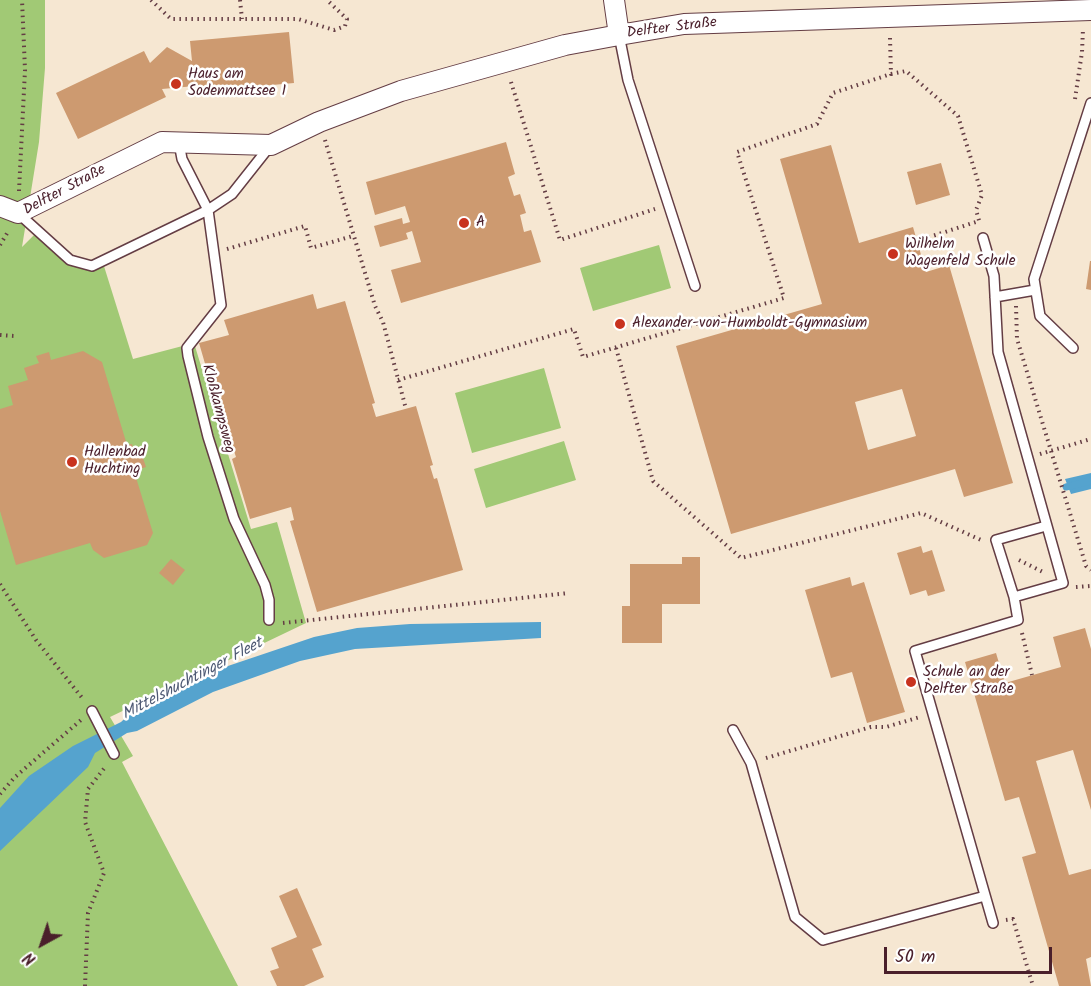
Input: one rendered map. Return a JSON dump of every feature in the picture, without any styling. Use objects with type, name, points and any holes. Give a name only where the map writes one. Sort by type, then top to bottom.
[{"type":"street","points":[[614,0],[619,35]]},
{"type":"street","name":"Delfter Straße","points":[[9,209],[162,142],[271,145],[319,122],[401,91],[504,61],[619,35],[684,24],[1091,10]]},
{"type":"lane","points":[[619,35],[628,80],[695,286]]},
{"type":"lane","points":[[1074,348],[1040,316],[1034,279],[1091,103]]},
{"type":"lane","name":"Kloßkampsweg","points":[[179,143],[182,159],[208,210],[221,305],[187,348],[188,356],[208,437],[234,519],[265,585],[269,600],[269,620]]},
{"type":"lane","name":"Delfter Straße","points":[[9,209],[70,260],[92,267],[208,210],[232,194],[271,145]]},
{"type":"lane","points":[[983,238],[994,276],[998,352],[1063,582],[1014,597]]},
{"type":"lane","points":[[995,297],[1035,290]]},
{"type":"lane","points":[[993,923],[915,651],[1018,620],[1014,597],[996,540],[1047,526]]},
{"type":"lane","points":[[92,711],[114,754]]},
{"type":"lane","points":[[733,730],[751,763],[795,917],[823,940],[985,896]]},
{"type":"path","points":[[9,209],[25,70],[22,0]]},
{"type":"path","points":[[151,0],[171,19],[298,19],[334,30],[345,26],[347,19],[327,0]]},
{"type":"path","points":[[240,0],[242,19]]},
{"type":"path","points":[[889,16],[891,74]]},
{"type":"path","points":[[504,61],[560,240],[668,205]]},
{"type":"path","points":[[398,380],[574,329],[583,357],[784,298],[737,152],[817,124],[833,93],[891,74],[906,71],[958,116],[982,195],[976,210],[983,238]]},
{"type":"path","points":[[319,122],[375,306],[383,322],[406,409]]},
{"type":"path","points":[[917,241],[979,221]]},
{"type":"path","points":[[215,252],[305,226],[311,248],[353,236]]},
{"type":"path","points":[[0,335],[15,336]]},
{"type":"path","points":[[616,348],[653,481],[741,558],[921,513],[1063,582],[1078,588],[1091,586]]},
{"type":"path","points":[[1028,457],[1091,439]]},
{"type":"path","points":[[0,584],[36,640],[92,711],[15,777],[0,794]]},
{"type":"path","points":[[269,620],[279,623],[302,621],[569,593]]},
{"type":"path","points":[[1018,620],[1032,675]]},
{"type":"path","points":[[751,763],[871,727],[886,727],[933,713]]},
{"type":"path","points":[[85,986],[88,913],[104,873],[85,822],[88,789],[114,754]]},
{"type":"path","points":[[993,923],[1013,919],[1033,986]]},
{"type":"green space","points":[[0,0],[45,0],[45,68],[39,142],[22,247],[36,233],[69,264],[103,263],[133,359],[194,343],[251,529],[277,522],[306,623],[110,717],[133,756],[122,762],[238,986],[0,986]]},
{"type":"green space","points":[[659,245],[671,288],[593,311],[580,268]]},
{"type":"green space","points":[[544,368],[561,428],[472,453],[455,393]]},
{"type":"green space","points":[[564,441],[576,480],[486,508],[474,469]]},
{"type":"water","points":[[1091,473],[1091,489],[1071,494],[1065,479]]},
{"type":"water","points":[[541,622],[541,638],[355,649],[300,661],[213,692],[137,731],[127,733],[95,753],[88,767],[0,851],[0,808],[29,776],[73,746],[121,722],[134,710],[222,668],[314,637],[357,628],[410,624]]},
{"type":"building","name":"Haus am Sodenmattsee 1","points":[[289,32],[294,83],[195,92],[195,86],[162,89],[166,97],[78,139],[56,93],[144,51],[150,63],[167,47],[192,61],[190,41]]},
{"type":"building","name":"A","points":[[506,142],[515,174],[508,177],[514,196],[520,194],[526,213],[520,215],[524,232],[531,230],[541,262],[401,303],[391,270],[421,262],[412,231],[406,233],[408,239],[380,247],[374,226],[402,218],[403,224],[410,222],[405,206],[375,215],[366,182]]},
{"type":"building","points":[[831,145],[859,243],[913,227],[926,272],[949,265],[1013,483],[964,497],[955,469],[731,534],[676,346],[822,304],[780,159]],"holes":[[[902,389],[916,436],[868,450],[855,402]]]},
{"type":"building","points":[[941,163],[950,195],[916,205],[907,172]]},
{"type":"building","points":[[1091,261],[1091,290],[1086,289]]},
{"type":"building","points":[[313,294],[317,309],[345,301],[375,403],[372,404],[376,417],[416,406],[433,465],[430,466],[434,479],[437,478],[463,570],[317,612],[290,521],[294,520],[291,507],[250,519],[232,459],[236,457],[232,445],[229,446],[199,343],[229,335],[224,320]]},
{"type":"building","name":"Hallenbad Huchting","points":[[83,351],[102,362],[127,445],[132,444],[136,457],[142,455],[146,467],[134,471],[153,533],[147,545],[104,558],[93,550],[90,543],[16,565],[0,511],[0,409],[13,405],[8,386],[28,380],[24,368],[39,363],[36,356],[49,352],[51,360]]},
{"type":"building","points":[[921,546],[923,553],[932,550],[945,591],[928,596],[926,590],[910,595],[897,553]]},
{"type":"building","points":[[682,557],[700,557],[700,604],[662,604],[662,643],[622,643],[622,606],[630,606],[630,564],[682,564]]},
{"type":"building","points":[[171,559],[185,570],[173,585],[159,573]]},
{"type":"building","points":[[850,577],[852,586],[864,582],[905,712],[867,723],[852,672],[831,678],[805,590]]},
{"type":"building","points":[[1085,628],[1091,649],[1091,810],[1073,750],[1036,761],[1069,875],[1091,869],[1091,957],[1086,959],[1091,986],[1059,986],[1022,857],[1036,853],[1019,797],[1005,801],[965,662],[996,653],[1005,683],[1061,667],[1053,637]]},
{"type":"building","points":[[297,888],[322,945],[312,949],[324,977],[304,986],[277,986],[270,971],[279,968],[271,948],[297,937],[279,896]]},
{"type":"waterway","name":"Mittelshuchtinger Fleet","points":[[1066,487],[1091,481]]},
{"type":"place","name":"Haus am Sodenmattsee 1","points":[[176,84]]},
{"type":"place","name":"A","points":[[464,223]]},
{"type":"place","name":"Wilhelm Wagenfeld Schule","points":[[893,254]]},
{"type":"place","name":"Alexander-von-Humboldt-Gymnasium","points":[[620,324]]},
{"type":"place","name":"Hallenbad Huchting","points":[[72,462]]},
{"type":"place","name":"Schule an der Delfter Straße","points":[[911,682]]}]
